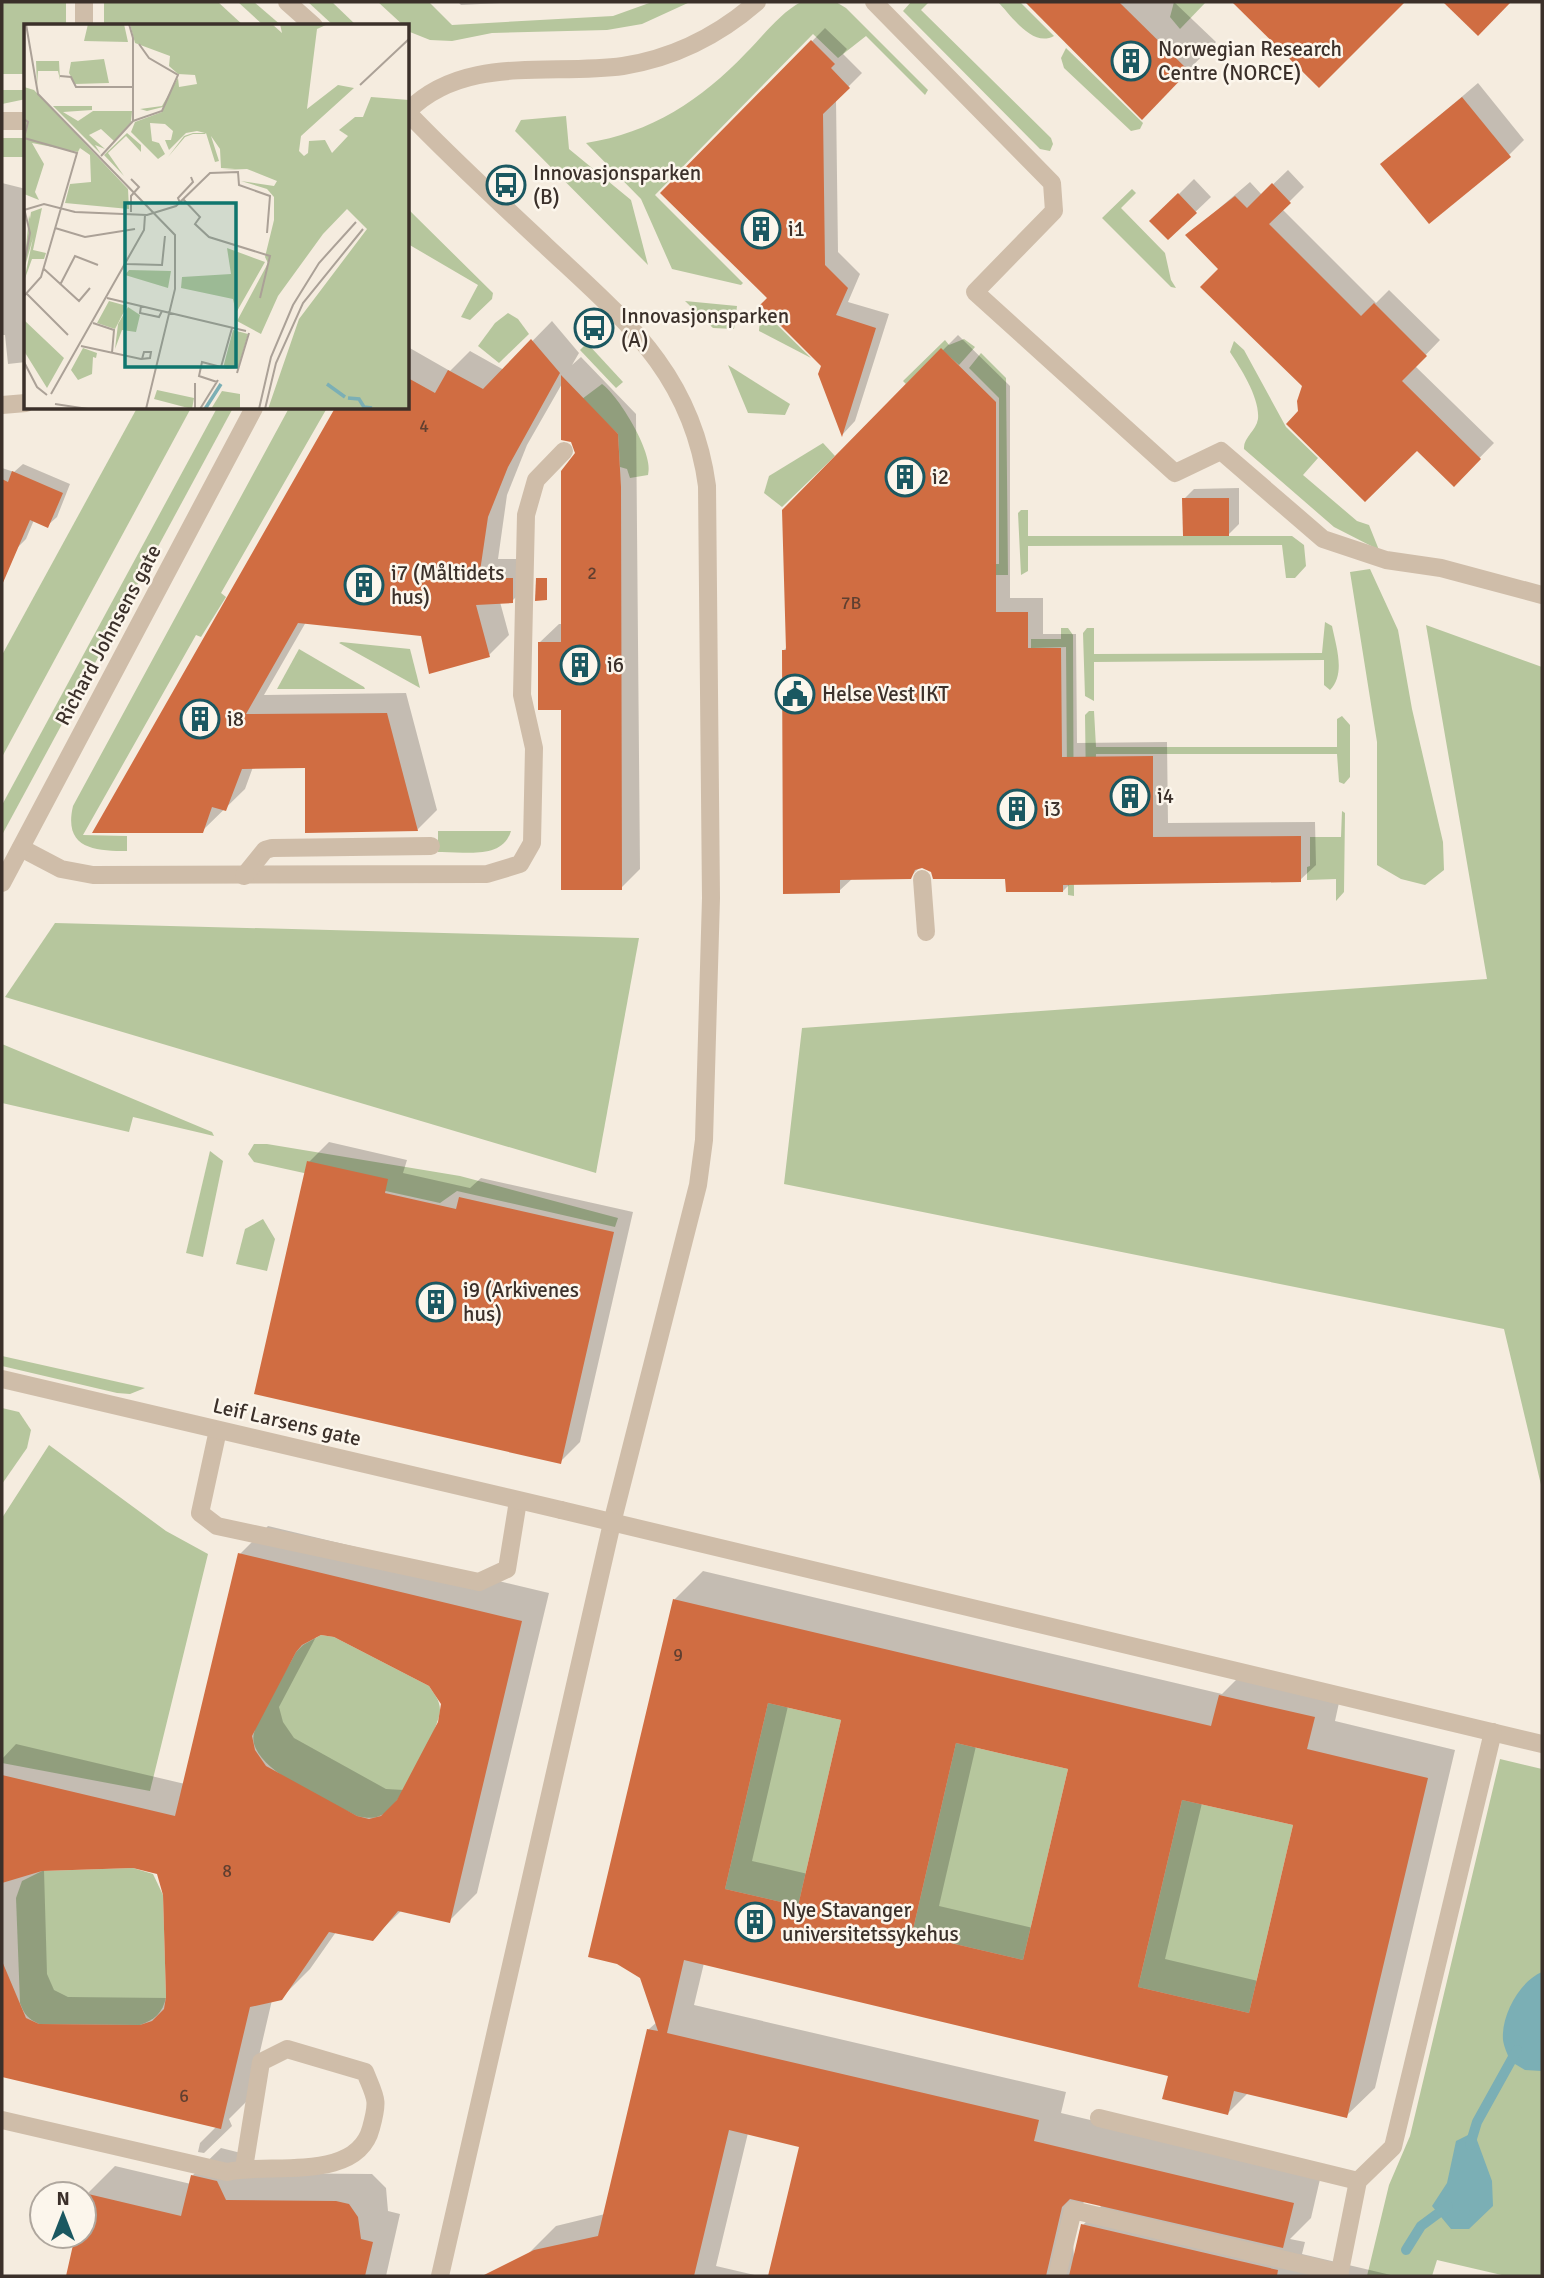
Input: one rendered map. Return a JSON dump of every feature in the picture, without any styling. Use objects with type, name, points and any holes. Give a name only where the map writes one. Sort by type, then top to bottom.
[{"type":"street","points":[[84,2],[84,24]]},
{"type":"street","points":[[287,2],[312,24]]},
{"type":"street","points":[[410,110],[421,98],[447,83],[482,74],[614,66],[664,57],[710,36],[757,2]]},
{"type":"street","points":[[874,2],[1052,183],[1054,211],[975,292],[1175,473],[1221,450],[1322,540],[1386,560],[1441,568],[1542,595]]},
{"type":"street","points":[[410,114],[634,328],[668,375],[703,456],[707,486],[710,898],[704,1140],[698,1185],[612,1523],[440,2276]]},
{"type":"street","points":[[2,121],[24,121]]},
{"type":"street","points":[[2,405],[24,403]]},
{"type":"street","name":"Richard Johnsens gate","points":[[2,883],[253,410]]},
{"type":"street","points":[[21,848],[61,869],[82,874],[487,874],[512,867],[525,858],[534,834],[534,748],[522,695],[526,515],[536,480],[564,451]]},
{"type":"street","points":[[244,876],[265,850],[272,848],[430,846]]},
{"type":"street","points":[[922,878],[926,932]]},
{"type":"street","name":"Leif Larsens gate","points":[[2,1379],[1542,1744]]},
{"type":"street","points":[[218,1430],[200,1513],[217,1526],[479,1583],[506,1569],[518,1501]]},
{"type":"street","points":[[1057,2276],[1073,2210],[1340,2275],[1358,2181],[1393,2147],[1493,1732]]},
{"type":"street","points":[[2,2120],[227,2172],[244,2168],[291,2169],[331,2163],[356,2154],[368,2139],[378,2102],[365,2072],[287,2049],[261,2062],[244,2168]]},
{"type":"street","points":[[1099,2118],[1358,2181]]},
{"type":"green space","points":[[2,2],[66,2],[66,24],[24,24],[24,74],[2,74]]},
{"type":"green space","points":[[104,2],[218,2],[242,24],[104,24]]},
{"type":"green space","points":[[238,2],[254,2],[280,24],[262,24]]},
{"type":"green space","points":[[308,2],[332,2],[355,24],[332,24]]},
{"type":"green space","points":[[378,2],[429,2],[452,25],[613,16],[652,2],[690,2],[642,24],[607,30],[492,33],[452,41],[430,40],[410,32],[410,24],[402,24]]},
{"type":"green space","points":[[801,2],[836,2],[846,8],[928,90],[925,95],[866,36],[838,58],[813,34],[655,195],[743,283],[741,285],[672,269],[641,199],[586,143],[632,131],[674,112],[729,70],[779,18]]},
{"type":"green space","points":[[911,2],[929,2],[921,10],[1051,138],[1053,144],[1050,151],[1040,149],[903,11]]},
{"type":"green space","points":[[998,2],[1020,2],[1054,36],[1046,39],[1030,34]]},
{"type":"green space","points":[[1174,2],[1206,2],[1180,29],[1170,17]]},
{"type":"green space","points":[[1066,48],[1143,123],[1140,129],[1131,131],[1064,68],[1061,58]]},
{"type":"green space","points":[[2,90],[24,90],[24,99],[2,104]]},
{"type":"green space","points":[[566,116],[569,149],[631,200],[648,265],[515,131],[521,120]]},
{"type":"green space","points":[[2,138],[24,138],[24,157],[2,157]]},
{"type":"green space","points":[[1132,189],[1136,193],[1121,208],[1165,253],[1171,280],[1176,288],[1171,287],[1102,218]]},
{"type":"green space","points":[[410,211],[493,293],[492,299],[470,320],[461,317],[478,285],[410,245]]},
{"type":"green space","points":[[685,301],[737,306],[734,329],[713,328]]},
{"type":"green space","points":[[761,309],[811,358],[759,331]]},
{"type":"green space","points":[[508,313],[518,319],[529,334],[499,363],[478,346],[495,323]]},
{"type":"green space","points":[[964,339],[975,347],[959,365],[941,349],[906,384],[903,381],[945,340],[949,345]]},
{"type":"green space","points":[[1234,341],[1244,350],[1286,427],[1318,458],[1303,475],[1357,521],[1369,525],[1379,550],[1334,527],[1244,449],[1245,441],[1257,423],[1258,411],[1249,384],[1230,352]]},
{"type":"green space","points":[[587,343],[623,382],[616,388],[580,350]]},
{"type":"green space","points":[[981,353],[1006,378],[1008,575],[920,575],[919,564],[999,564],[999,398],[969,368]]},
{"type":"green space","points":[[728,365],[790,404],[785,415],[748,413]]},
{"type":"green space","points":[[602,384],[617,400],[634,426],[646,454],[648,475],[630,478],[627,469],[620,467],[618,434],[582,399]]},
{"type":"green space","points":[[136,410],[190,410],[2,757],[2,655]]},
{"type":"green space","points":[[216,410],[232,410],[2,835],[2,805]]},
{"type":"green space","points":[[288,410],[326,410],[221,593],[226,597],[201,637],[196,635],[83,835],[127,836],[127,851],[104,850],[84,845],[73,831],[73,806]]},
{"type":"green space","points":[[823,443],[835,456],[782,507],[764,493],[769,476]]},
{"type":"green space","points":[[1028,510],[1028,536],[1292,536],[1304,545],[1306,566],[1295,578],[1286,578],[1282,545],[1028,546],[1028,571],[1021,575],[1018,513]]},
{"type":"green space","points":[[1370,569],[1398,630],[1412,709],[1443,842],[1444,870],[1425,885],[1401,879],[1377,865],[1377,742],[1350,572]]},
{"type":"green space","points":[[1325,622],[1332,626],[1339,668],[1338,676],[1330,690],[1324,685],[1324,660],[1094,662],[1094,701],[1085,696],[1083,633],[1087,628],[1094,628],[1094,654],[1322,653]]},
{"type":"green space","points":[[1426,625],[1542,667],[1542,1489],[1504,1329],[784,1184],[802,1028],[1487,979]]},
{"type":"green space","points":[[1061,628],[1068,628],[1073,635],[1074,896],[1068,895],[1066,647],[1031,648],[1031,639],[1061,639]]},
{"type":"green space","points":[[339,643],[410,649],[420,688]]},
{"type":"green space","points":[[299,649],[364,687],[365,689],[277,689]]},
{"type":"green space","points":[[1094,711],[1096,747],[1337,747],[1337,719],[1342,716],[1350,725],[1350,777],[1344,784],[1339,782],[1337,754],[1096,754],[1095,792],[1086,787],[1085,715]]},
{"type":"green space","points":[[1342,811],[1345,813],[1344,892],[1336,901],[1336,879],[1307,880],[1307,867],[1310,866],[1310,837],[1341,837]]},
{"type":"green space","points":[[438,831],[511,831],[499,847],[491,851],[470,853],[438,852]]},
{"type":"green space","points":[[55,923],[639,938],[596,1173],[5,997]]},
{"type":"green space","points":[[2,1044],[212,1132],[214,1136],[133,1117],[129,1132],[2,1103]]},
{"type":"green space","points":[[254,1144],[460,1176],[618,1218],[615,1227],[457,1191],[440,1203],[254,1162],[248,1154]]},
{"type":"green space","points":[[210,1151],[223,1161],[203,1257],[186,1253]]},
{"type":"green space","points":[[263,1219],[275,1239],[267,1271],[236,1264],[245,1229]]},
{"type":"green space","points":[[2,1356],[145,1388],[130,1394],[117,1393],[2,1366]]},
{"type":"green space","points":[[2,1408],[19,1412],[31,1430],[27,1448],[2,1484]]},
{"type":"green space","points":[[49,1445],[166,1531],[208,1554],[150,1791],[2,1763],[2,1518]]},
{"type":"green space","points":[[321,1635],[334,1637],[429,1686],[439,1703],[440,1710],[434,1732],[410,1779],[388,1811],[377,1817],[357,1816],[292,1782],[263,1759],[255,1746],[254,1733],[261,1714],[296,1652]]},
{"type":"green space","points":[[768,1703],[841,1720],[798,1906],[725,1889]]},
{"type":"green space","points":[[956,1743],[1068,1769],[1023,1960],[912,1934]]},
{"type":"green space","points":[[1500,1759],[1542,1769],[1542,2276],[1506,2276],[1437,2260],[1432,2276],[1367,2276],[1389,2185],[1410,2136]]},
{"type":"green space","points":[[1182,1800],[1293,1825],[1249,2013],[1138,1987]]},
{"type":"green space","points":[[133,1868],[153,1874],[163,1895],[166,1997],[160,2012],[140,2025],[39,2024],[32,2020],[20,2003],[16,1898],[22,1881],[42,1871]]},
{"type":"water","points":[[1542,1972],[1542,2071],[1525,2070],[1510,2061],[1503,2030],[1519,1991]]},
{"type":"water","points":[[1474,2132],[1492,2181],[1493,2206],[1469,2229],[1451,2229],[1432,2206],[1447,2183],[1456,2141]]},
{"type":"building","name":"Norwegian Research Centre (NORCE)","points":[[1025,2],[1119,2],[1189,71],[1142,120]]},
{"type":"building","name":"Norwegian Research Centre (NORCE)","points":[[1232,2],[1405,2],[1319,88]]},
{"type":"building","points":[[1443,2],[1511,2],[1478,36]]},
{"type":"building","name":"i1","points":[[811,40],[835,64],[831,68],[850,88],[823,114],[825,265],[848,288],[836,315],[876,328],[842,437],[818,374],[821,366],[760,305],[767,298],[660,193]]},
{"type":"building","points":[[1462,97],[1511,157],[1429,224],[1380,164]]},
{"type":"building","points":[[1272,183],[1291,203],[1269,224],[1361,316],[1374,303],[1427,356],[1402,381],[1481,459],[1454,487],[1417,451],[1365,502],[1286,424],[1298,411],[1297,401],[1302,386],[1200,287],[1218,269],[1185,235],[1235,196],[1247,208]]},
{"type":"building","points":[[1178,193],[1197,213],[1168,240],[1149,221]]},
{"type":"building","name":"i7 (Måltidets hus)","points":[[531,339],[560,373],[508,467],[488,517],[479,578],[513,578],[513,603],[476,605],[490,657],[429,674],[421,636],[298,623],[246,714],[387,713],[418,831],[305,833],[305,768],[242,769],[226,811],[212,807],[203,833],[92,833],[334,410],[410,410],[410,379],[435,393],[448,370],[483,389]]},
{"type":"building","points":[[941,348],[996,402],[996,612],[1028,612],[1028,648],[1061,648],[1062,757],[1153,756],[1153,837],[1301,836],[1301,882],[1063,885],[1063,892],[1006,892],[1005,879],[933,879],[931,872],[922,868],[915,870],[911,879],[840,880],[840,893],[783,894],[782,650],[786,650],[782,510]]},
{"type":"building","name":"i6","points":[[561,375],[618,434],[621,487],[622,890],[561,890],[561,710],[538,710],[538,642],[561,642],[561,471],[575,453],[571,442],[561,440]]},
{"type":"building","points":[[12,471],[63,493],[48,528],[30,520],[2,585],[2,479],[8,482]]},
{"type":"building","points":[[1182,498],[1229,498],[1229,536],[1183,536]]},
{"type":"building","points":[[536,578],[547,578],[547,600],[535,601]]},
{"type":"building","name":"i9 (Arkivenes hus)","points":[[307,1161],[388,1179],[385,1193],[456,1209],[459,1197],[614,1232],[561,1464],[254,1394]]},
{"type":"building","points":[[238,1553],[522,1621],[450,1923],[398,1911],[373,1941],[329,1932],[282,2000],[250,2007],[221,2129],[2,2077],[2,1961],[26,2018],[39,2024],[140,2025],[152,2021],[164,2009],[166,1997],[163,1895],[157,1874],[133,1868],[42,1871],[2,1883],[2,1775],[175,1816]],"holes":[[[321,1635],[334,1637],[429,1686],[441,1704],[438,1722],[397,1800],[381,1816],[369,1819],[357,1816],[266,1766],[255,1750],[252,1736],[296,1652],[302,1645]]]},
{"type":"building","name":"Nye Stavanger universitetssykehus","points":[[673,1599],[1211,1726],[1219,1695],[1315,1717],[1307,1749],[1428,1778],[1347,2118],[1234,2091],[1228,2115],[1162,2099],[1168,2076],[684,1960],[667,2033],[1039,2120],[1034,2141],[1294,2203],[1283,2248],[1070,2199],[1062,2207],[1046,2276],[768,2276],[799,2147],[729,2130],[694,2276],[482,2276],[534,2250],[598,2236],[647,2029],[658,2031],[640,1978],[617,1964],[588,1957]],"holes":[[[768,1703],[841,1720],[798,1906],[725,1889]],[[956,1743],[1068,1769],[1023,1960],[912,1934]],[[1182,1800],[1293,1825],[1249,2013],[1138,1987]]]},
{"type":"building","points":[[191,2175],[217,2181],[226,2200],[336,2201],[349,2204],[358,2217],[361,2239],[373,2242],[365,2276],[66,2276],[72,2250],[98,2250],[98,2196],[181,2216]]},
{"type":"building","points":[[1081,2224],[1278,2270],[1277,2276],[1069,2276]]},
{"type":"waterway","points":[[1470,2145],[1477,2122],[1517,2050]]},
{"type":"waterway","points":[[1406,2250],[1421,2226],[1448,2206]]},
{"type":"place","name":"Norwegian Research Centre (NORCE)","points":[[1131,61]]},
{"type":"place","name":"Innovasjonsparken (B)","points":[[506,185]]},
{"type":"place","name":"i1","points":[[761,229]]},
{"type":"place","name":"Innovasjonsparken (A)","points":[[594,328]]},
{"type":"place","name":"i2","points":[[905,477]]},
{"type":"place","name":"i7 (Måltidets hus)","points":[[364,585]]},
{"type":"place","name":"i6","points":[[580,665]]},
{"type":"place","name":"Helse Vest IKT","points":[[795,694]]},
{"type":"place","name":"i8","points":[[200,719]]},
{"type":"place","name":"i4","points":[[1130,796]]},
{"type":"place","name":"i3","points":[[1017,809]]},
{"type":"place","name":"i9 (Arkivenes hus)","points":[[436,1302]]},
{"type":"place","name":"Nye Stavanger universitetssykehus","points":[[755,1922]]}]
